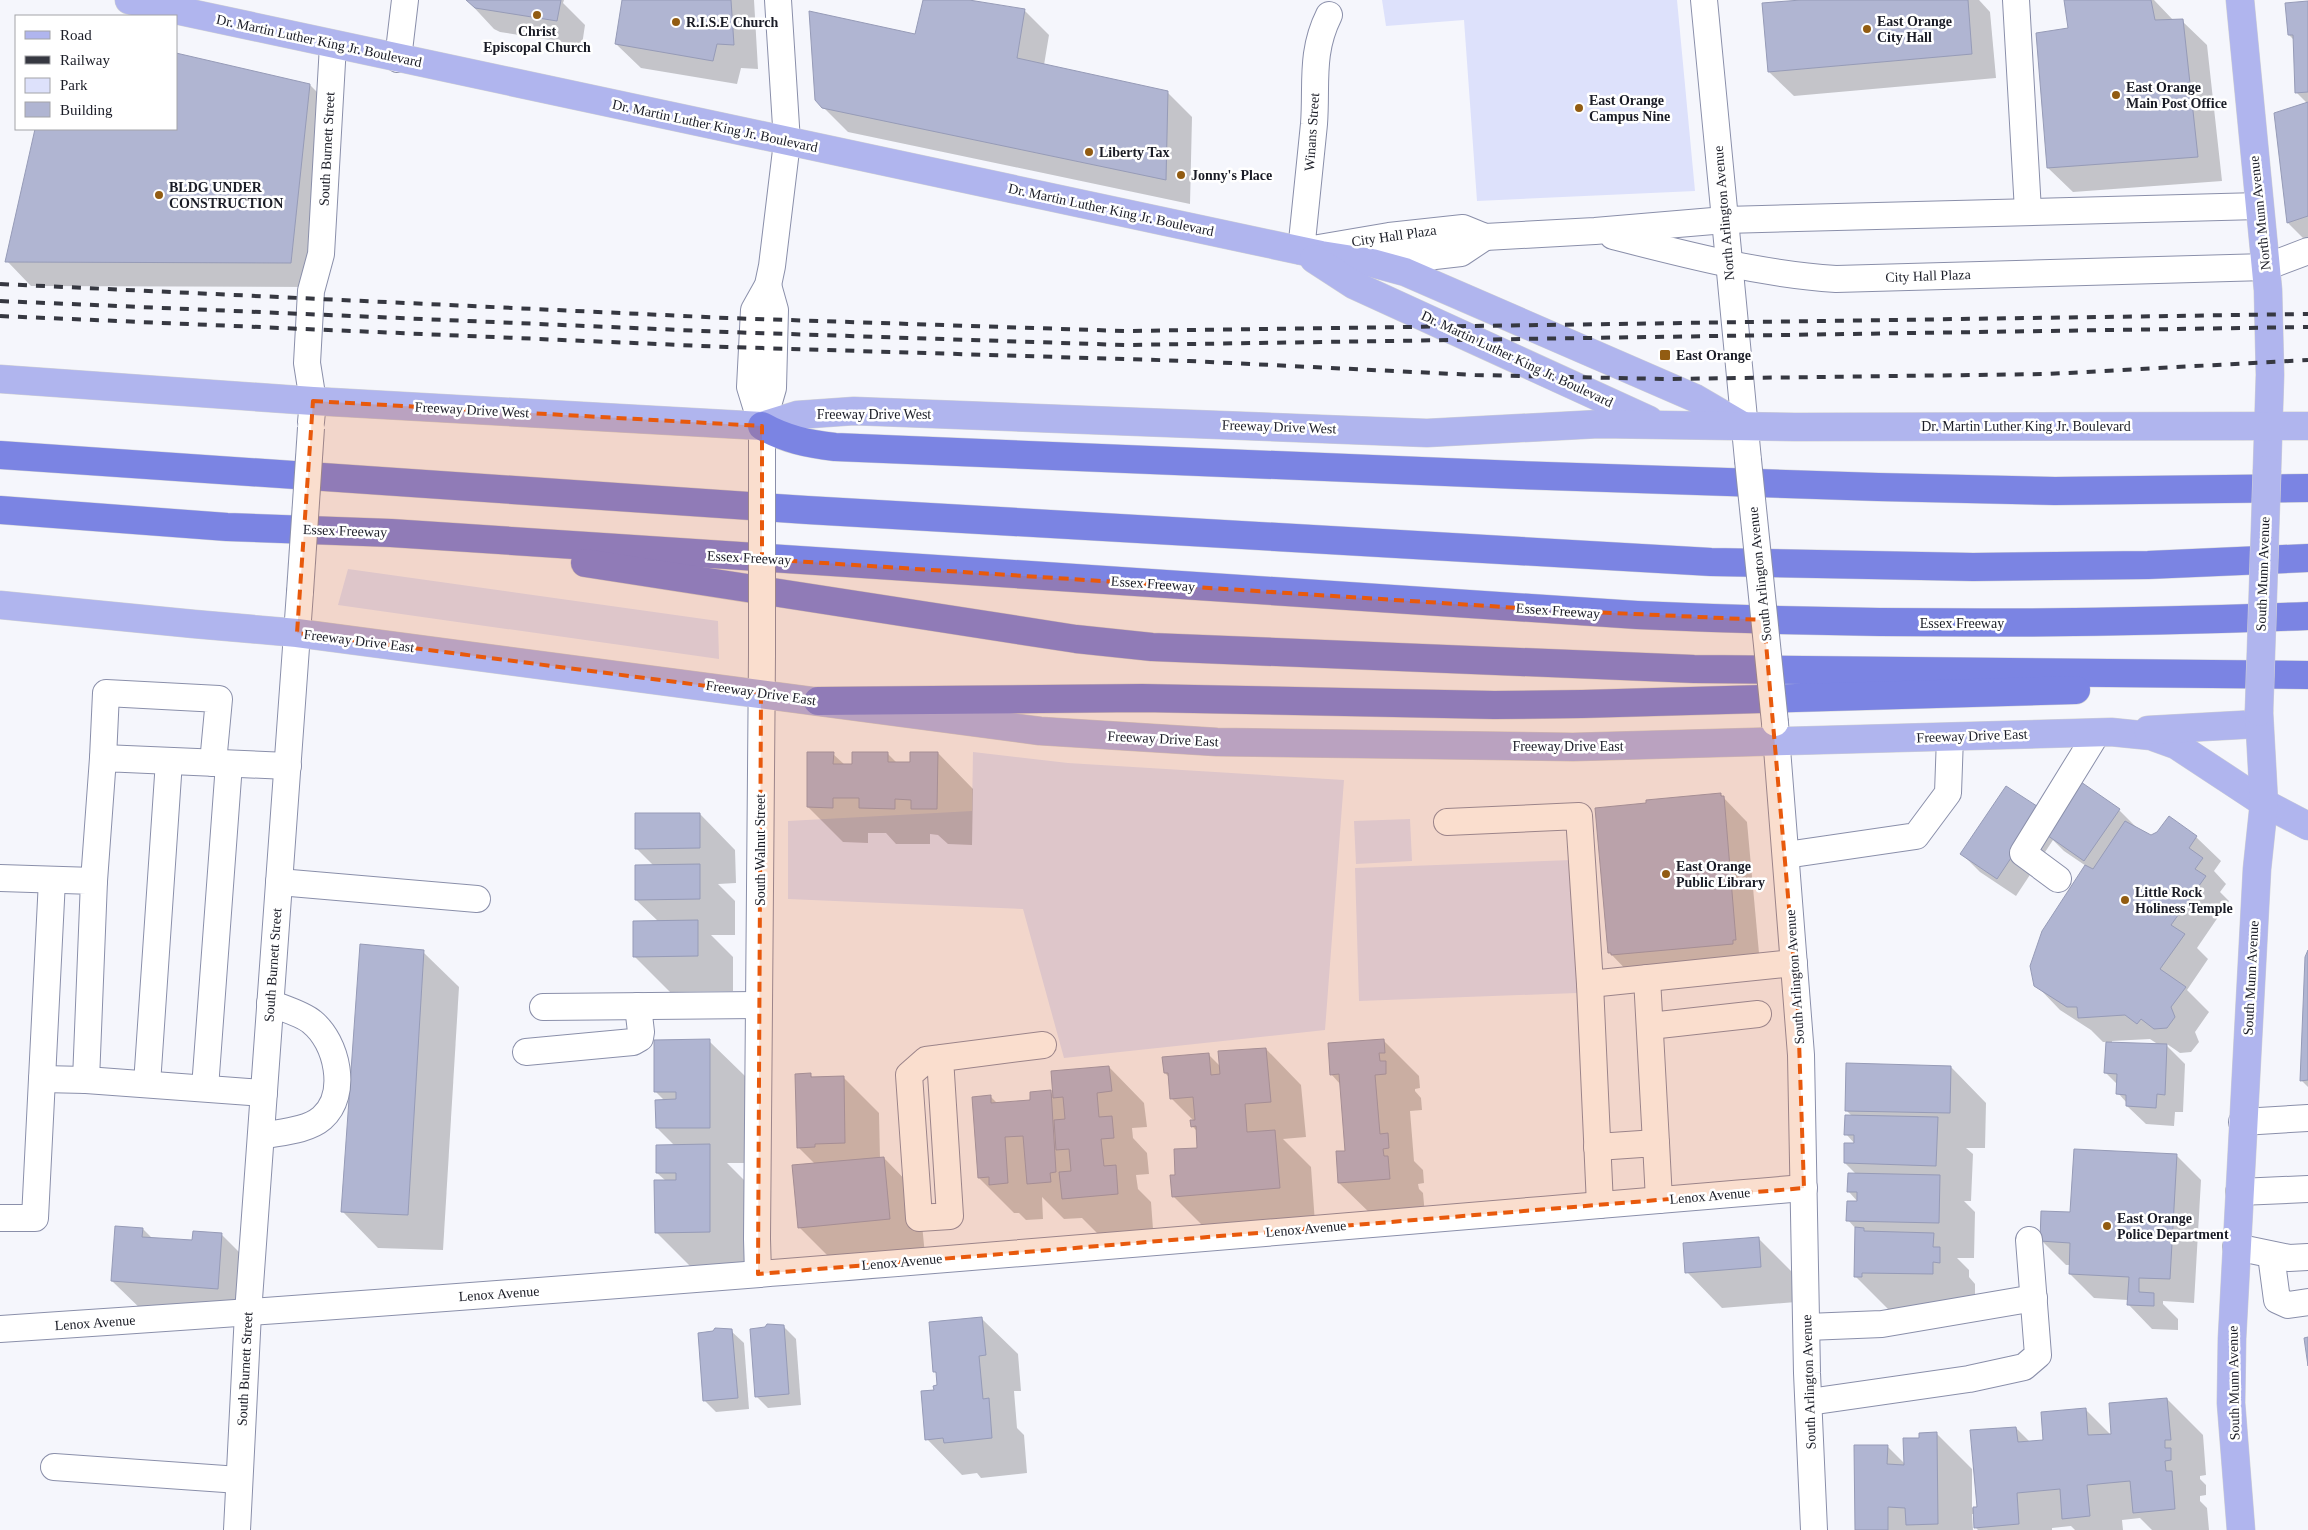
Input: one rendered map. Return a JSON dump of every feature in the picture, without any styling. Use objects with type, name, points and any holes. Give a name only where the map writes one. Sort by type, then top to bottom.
[{"type":"highway","points":[[762,426],[775,433],[801,442],[835,447],[1121,460],[1906,488],[2055,491],[2308,488]]},
{"type":"highway","points":[[0,455],[768,507],[1701,561],[1973,567],[2148,565],[2308,558]]},
{"type":"highway","name":"Essex Freeway","points":[[0,510],[227,527],[391,533],[1637,616],[1962,623],[2154,621],[2308,616]]},
{"type":"highway","points":[[391,533],[1076,639],[1152,647],[1694,669],[2308,676]]},
{"type":"highway","points":[[818,701],[1151,698],[1600,704],[2023,692],[2308,676]]},
{"type":"main road","name":"Dr. Martin Luther King Jr. Boulevard","points":[[129,0],[1300,251],[1343,260],[1372,263],[1406,272],[1695,398],[1745,426]]},
{"type":"main road","name":"North Munn Avenue","points":[[2240,0],[2266,267],[2270,375],[2268,426]]},
{"type":"main road","name":"Dr. Martin Luther King Jr. Boulevard","points":[[1300,251],[1354,285],[1661,426],[2308,426]]},
{"type":"main road","name":"Freeway Drive West","points":[[0,379],[312,401],[762,426],[797,415],[854,411],[1427,433],[1564,424],[1661,426]]},
{"type":"main road","name":"South Munn Avenue","points":[[2241,1530],[2231,1403],[2232,1339],[2238,1192],[2257,869],[2264,803],[2258,718],[2268,426]]},
{"type":"main road","name":"Freeway Drive East","points":[[0,605],[297,632],[1040,731],[1199,742],[1573,747],[1776,733],[1950,737],[2104,732],[2151,736],[2176,745],[2264,803],[2308,826]]},
{"type":"main road","points":[[2104,732],[2258,718]]},
{"type":"street","points":[[398,58],[405,0]]},
{"type":"street","name":"South Walnut Street","points":[[758,1274],[756,1239],[762,654],[762,426],[750,387],[754,310],[768,285],[775,249],[787,142],[778,0]]},
{"type":"street","name":"North Arlington Avenue","points":[[1704,0],[1745,426]]},
{"type":"street","points":[[2016,0],[2028,212]]},
{"type":"street","name":"Winans Street","points":[[1300,251],[1314,122],[1316,51],[1329,15]]},
{"type":"street","name":"South Burnett Street","points":[[237,1530],[248,1313],[311,428],[312,401],[307,354],[311,290],[321,254],[333,45]]},
{"type":"street","name":"City Hall Plaza","points":[[1300,251],[1445,229],[1463,228],[1485,238],[1595,232],[1725,220],[2259,206]]},
{"type":"street","name":"City Hall Plaza","points":[[1595,232],[1729,265],[1799,276],[1836,279],[2266,267],[2308,252]]},
{"type":"street","name":"City Hall Plaza","points":[[1372,263],[1461,253],[1485,238]]},
{"type":"street","name":"South Arlington Avenue","points":[[1745,426],[1776,733],[1801,1055],[1806,1328],[1814,1530]]},
{"type":"street","points":[[86,1080],[94,881],[106,692],[218,699],[221,764],[205,1088]]},
{"type":"street","points":[[2058,879],[2023,853],[2104,732]]},
{"type":"street","points":[[1786,855],[1916,836],[1948,793],[1950,737]]},
{"type":"street","points":[[103,758],[288,766]]},
{"type":"street","points":[[147,1084],[169,761]]},
{"type":"street","points":[[1447,822],[1579,816],[1590,984],[1600,1205]]},
{"type":"street","points":[[0,878],[94,881]]},
{"type":"street","points":[[0,1218],[35,1218],[52,880]]},
{"type":"street","points":[[279,882],[476,899]]},
{"type":"street","points":[[1590,984],[1794,963]]},
{"type":"street","points":[[1647,978],[1658,1200]]},
{"type":"street","points":[[261,1136],[304,1128],[322,1118],[332,1105],[338,1087],[336,1059],[312,1022],[270,1003]]},
{"type":"street","points":[[543,1007],[758,1005]]},
{"type":"street","points":[[526,1052],[633,1042],[640,1038],[641,1032],[638,1006]]},
{"type":"street","points":[[1650,1026],[1758,1014]]},
{"type":"street","points":[[940,1058],[950,1216],[919,1218],[909,1075],[926,1060],[940,1058],[1044,1045]]},
{"type":"street","points":[[42,1079],[86,1080],[264,1093]]},
{"type":"street","points":[[2242,1122],[2308,1118]]},
{"type":"street","points":[[1597,1147],[1656,1143]]},
{"type":"street","name":"Lenox Avenue","points":[[0,1329],[248,1313],[758,1274],[1804,1188]]},
{"type":"street","points":[[2238,1192],[2308,1189]]},
{"type":"street","points":[[934,1217],[935,1259]]},
{"type":"street","points":[[1809,1402],[1968,1379],[2024,1367],[2038,1355],[2029,1240]]},
{"type":"street","points":[[2236,1247],[2289,1258],[2308,1257]]},
{"type":"street","points":[[2271,1255],[2277,1300],[2288,1305],[2308,1302]]},
{"type":"street","points":[[1806,1328],[1882,1324],[2034,1298]]},
{"type":"street","points":[[54,1467],[239,1480]]},
{"type":"highlighted area","points":[[313,401],[762,426],[762,559],[1550,610],[1764,620],[1798,1011],[1804,1188],[758,1274],[761,693],[297,633]]},
{"type":"green space","name":"East Orange Campus Nine","points":[[1382,0],[1677,0],[1695,191],[1477,201],[1464,20],[1386,26]]},
{"type":"green space","points":[[348,569],[718,621],[719,659],[338,605]]},
{"type":"green space","points":[[973,752],[1068,763],[1344,780],[1325,1030],[1064,1058],[1023,909],[788,899],[788,821],[972,811]]},
{"type":"green space","points":[[1410,819],[1412,861],[1356,864],[1354,821]]},
{"type":"green space","points":[[1572,860],[1577,993],[1359,1001],[1355,868]]},
{"type":"building","name":"Christ Episcopal Church","points":[[466,0],[561,0],[557,21],[475,8]]},
{"type":"building","name":"R.I.S.E Church","points":[[622,0],[731,0],[734,45],[717,44],[713,61],[615,44]]},
{"type":"building","points":[[923,0],[969,0],[1025,9],[1017,58],[1168,91],[1166,180],[822,108],[815,100],[809,11],[915,34]]},
{"type":"building","name":"East Orange City Hall","points":[[1801,0],[1968,0],[1972,54],[1768,72],[1762,3]]},
{"type":"building","name":"East Orange Main Post Office","points":[[2064,0],[2151,0],[2155,20],[2183,19],[2198,157],[2047,168],[2036,33],[2068,28]]},
{"type":"building","points":[[2308,1],[2308,92],[2295,93],[2293,35],[2288,35],[2285,3]]},
{"type":"building","name":"BLDG UNDER CONSTRUCTION","points":[[178,53],[310,84],[291,263],[5,262],[35,130],[178,130]]},
{"type":"building","points":[[2308,102],[2308,216],[2287,223],[2274,113]]},
{"type":"building","points":[[807,752],[834,752],[833,764],[852,764],[852,752],[888,752],[888,762],[910,762],[910,752],[938,752],[937,809],[911,809],[911,800],[895,799],[895,809],[859,808],[859,798],[833,798],[833,808],[807,807]]},
{"type":"building","points":[[2081,782],[2120,809],[2084,861],[2044,833]]},
{"type":"building","points":[[2006,786],[2043,810],[1997,879],[1960,854]]},
{"type":"building","name":"East Orange Public Library","points":[[1721,793],[1721,796],[1724,796],[1736,940],[1733,940],[1733,944],[1611,955],[1611,953],[1608,953],[1595,808],[1646,803],[1646,800]]},
{"type":"building","points":[[635,813],[700,813],[700,848],[635,849]]},
{"type":"building","name":"Little Rock Holiness Temple","points":[[2169,816],[2197,836],[2189,848],[2203,858],[2195,869],[2206,876],[2171,925],[2185,934],[2160,969],[2186,987],[2171,1007],[2175,1017],[2167,1028],[2154,1029],[2141,1019],[2137,1024],[2125,1015],[2078,1018],[2077,1007],[2067,1007],[2034,986],[2030,966],[2042,931],[2085,865],[2093,869],[2125,821],[2151,835],[2157,832]]},
{"type":"building","points":[[700,864],[700,899],[635,900],[635,865]]},
{"type":"building","points":[[698,920],[698,956],[633,957],[633,921]]},
{"type":"building","points":[[360,944],[424,950],[408,1215],[341,1212]]},
{"type":"building","points":[[2308,950],[2308,1080],[2300,1081],[2305,957]]},
{"type":"building","points":[[710,1039],[710,1128],[656,1128],[655,1100],[676,1099],[676,1092],[654,1092],[654,1040]]},
{"type":"building","points":[[1384,1039],[1385,1053],[1379,1053],[1380,1061],[1386,1061],[1386,1074],[1375,1075],[1380,1134],[1388,1133],[1389,1148],[1383,1149],[1384,1156],[1388,1156],[1390,1179],[1338,1183],[1336,1151],[1345,1151],[1339,1074],[1330,1075],[1328,1043]]},
{"type":"building","points":[[2106,1042],[2167,1044],[2165,1095],[2157,1094],[2156,1108],[2126,1106],[2126,1095],[2116,1094],[2117,1074],[2104,1073]]},
{"type":"building","points":[[1266,1048],[1271,1102],[1245,1104],[1247,1132],[1275,1130],[1280,1188],[1172,1197],[1170,1175],[1175,1175],[1174,1149],[1197,1148],[1196,1126],[1191,1127],[1190,1120],[1195,1120],[1193,1097],[1170,1099],[1168,1073],[1164,1073],[1162,1057],[1209,1053],[1211,1075],[1220,1074],[1218,1051]]},
{"type":"building","points":[[1846,1063],[1951,1066],[1950,1113],[1845,1111]]},
{"type":"building","points":[[1109,1066],[1112,1091],[1097,1093],[1099,1117],[1112,1116],[1114,1138],[1101,1139],[1104,1166],[1116,1165],[1118,1194],[1062,1199],[1059,1172],[1071,1171],[1069,1149],[1056,1150],[1054,1120],[1065,1119],[1063,1097],[1053,1098],[1051,1071]]},
{"type":"building","points":[[811,1073],[811,1077],[844,1076],[845,1143],[815,1144],[815,1147],[797,1148],[795,1074]]},
{"type":"building","points":[[1051,1090],[1056,1172],[1050,1173],[1051,1182],[1027,1184],[1023,1136],[1005,1137],[1008,1183],[989,1185],[989,1177],[978,1178],[972,1097],[991,1095],[991,1103],[1030,1100],[1030,1092]]},
{"type":"building","points":[[1845,1115],[1938,1117],[1936,1166],[1844,1163],[1844,1143],[1854,1143],[1854,1135],[1844,1135]]},
{"type":"building","points":[[710,1144],[710,1232],[655,1233],[654,1180],[676,1180],[676,1173],[656,1173],[656,1145]]},
{"type":"building","name":"East Orange Police Department","points":[[2074,1149],[2177,1154],[2170,1279],[2139,1278],[2139,1292],[2154,1293],[2154,1306],[2127,1305],[2129,1277],[2069,1274],[2070,1243],[2040,1241],[2041,1211],[2070,1212]]},
{"type":"building","points":[[884,1157],[890,1219],[798,1228],[792,1165]]},
{"type":"building","points":[[1848,1173],[1940,1175],[1939,1223],[1846,1221],[1847,1201],[1857,1201],[1857,1192],[1847,1192]]},
{"type":"building","points":[[115,1226],[143,1228],[142,1237],[192,1240],[193,1231],[222,1233],[218,1289],[111,1281]]},
{"type":"building","points":[[1855,1227],[1864,1228],[1864,1231],[1934,1233],[1933,1247],[1940,1247],[1940,1263],[1933,1262],[1933,1274],[1862,1273],[1862,1277],[1854,1277]]},
{"type":"building","points":[[1759,1237],[1761,1267],[1685,1273],[1683,1243]]},
{"type":"building","points":[[982,1317],[986,1355],[979,1356],[983,1399],[989,1398],[992,1438],[944,1443],[943,1438],[925,1440],[921,1391],[934,1390],[933,1386],[937,1385],[936,1372],[933,1372],[929,1322]]},
{"type":"building","points":[[767,1324],[784,1325],[789,1394],[755,1397],[750,1329],[765,1327]]},
{"type":"building","points":[[715,1328],[732,1329],[738,1398],[703,1401],[698,1333],[713,1331]]},
{"type":"building","points":[[2308,1337],[2308,1366],[2304,1338]]},
{"type":"building","points":[[2167,1398],[2171,1440],[2165,1440],[2165,1448],[2171,1448],[2171,1460],[2165,1461],[2166,1471],[2172,1471],[2175,1509],[2133,1513],[2130,1481],[2087,1485],[2090,1516],[2062,1519],[2060,1489],[2017,1493],[2019,1524],[1974,1528],[1973,1507],[1977,1507],[1970,1430],[2016,1427],[2018,1442],[2043,1440],[2041,1412],[2086,1408],[2088,1435],[2111,1434],[2109,1403]]},
{"type":"building","points":[[1937,1432],[1938,1524],[1906,1525],[1905,1508],[1888,1507],[1888,1530],[1855,1530],[1854,1445],[1888,1445],[1887,1464],[1904,1465],[1903,1438],[1919,1438],[1919,1433]]},
{"type":"railway","points":[[0,284],[727,318],[1125,331],[2308,314]]},
{"type":"railway","points":[[0,301],[727,332],[1125,345],[2308,327]]},
{"type":"railway","points":[[0,316],[727,347],[1189,361],[1475,375],[1666,379],[2048,374],[2308,360]]},
{"type":"place","name":"Christ Episcopal Church","points":[[537,15]]},
{"type":"place","name":"R.I.S.E Church","points":[[676,22]]},
{"type":"place","name":"East Orange City Hall","points":[[1867,29]]},
{"type":"place","name":"East Orange Main Post Office","points":[[2116,95]]},
{"type":"place","name":"East Orange Campus Nine","points":[[1579,108]]},
{"type":"place","name":"Liberty Tax","points":[[1089,152]]},
{"type":"place","name":"Jonny's Place","points":[[1181,175]]},
{"type":"place","name":"BLDG UNDER CONSTRUCTION","points":[[159,195]]},
{"type":"place","name":"East Orange","points":[[1665,355]]},
{"type":"place","name":"East Orange Public Library","points":[[1666,874]]},
{"type":"place","name":"Little Rock Holiness Temple","points":[[2125,900]]},
{"type":"place","name":"East Orange Police Department","points":[[2107,1226]]}]
